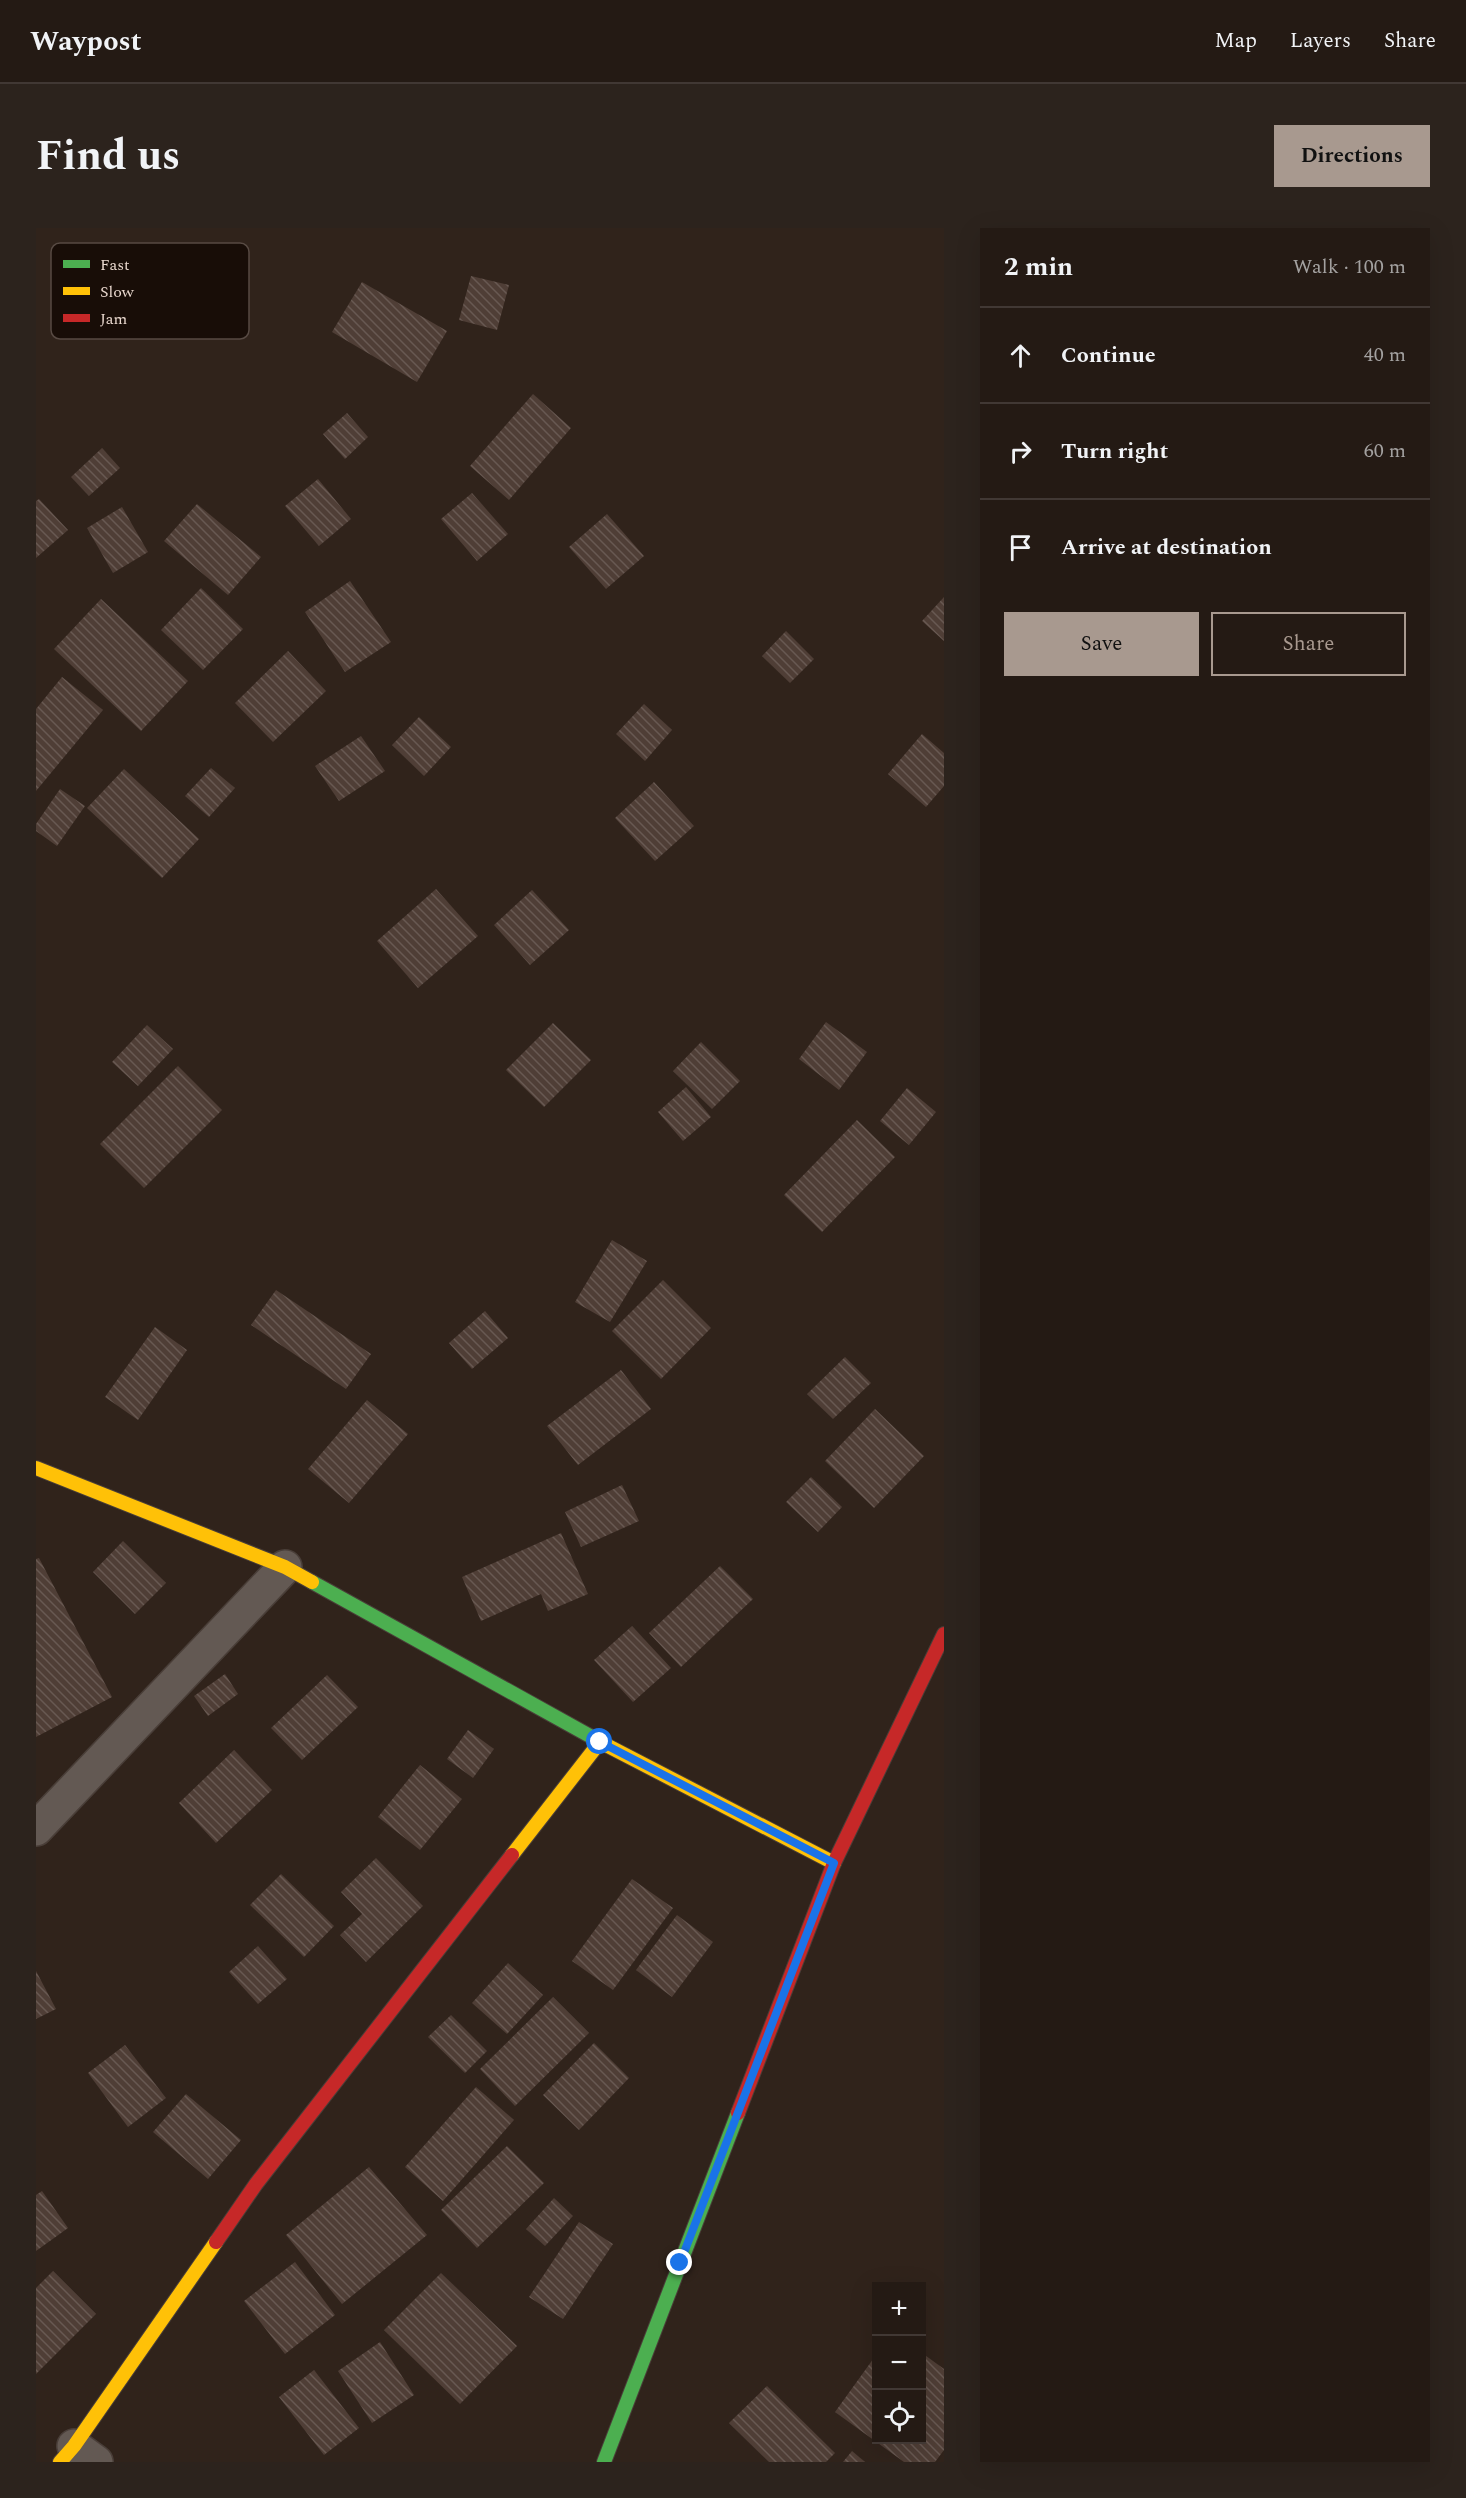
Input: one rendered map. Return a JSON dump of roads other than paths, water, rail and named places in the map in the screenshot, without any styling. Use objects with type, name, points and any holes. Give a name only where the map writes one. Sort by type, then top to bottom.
[{"type":"street","points":[[36,1468],[285,1567],[600,1742],[834,1863]]},
{"type":"street","points":[[36,1829],[285,1567]]},
{"type":"street","points":[[604,2462],[834,1863],[944,1634]]},
{"type":"street","points":[[77,2457],[256,2184],[600,1742]]}]
